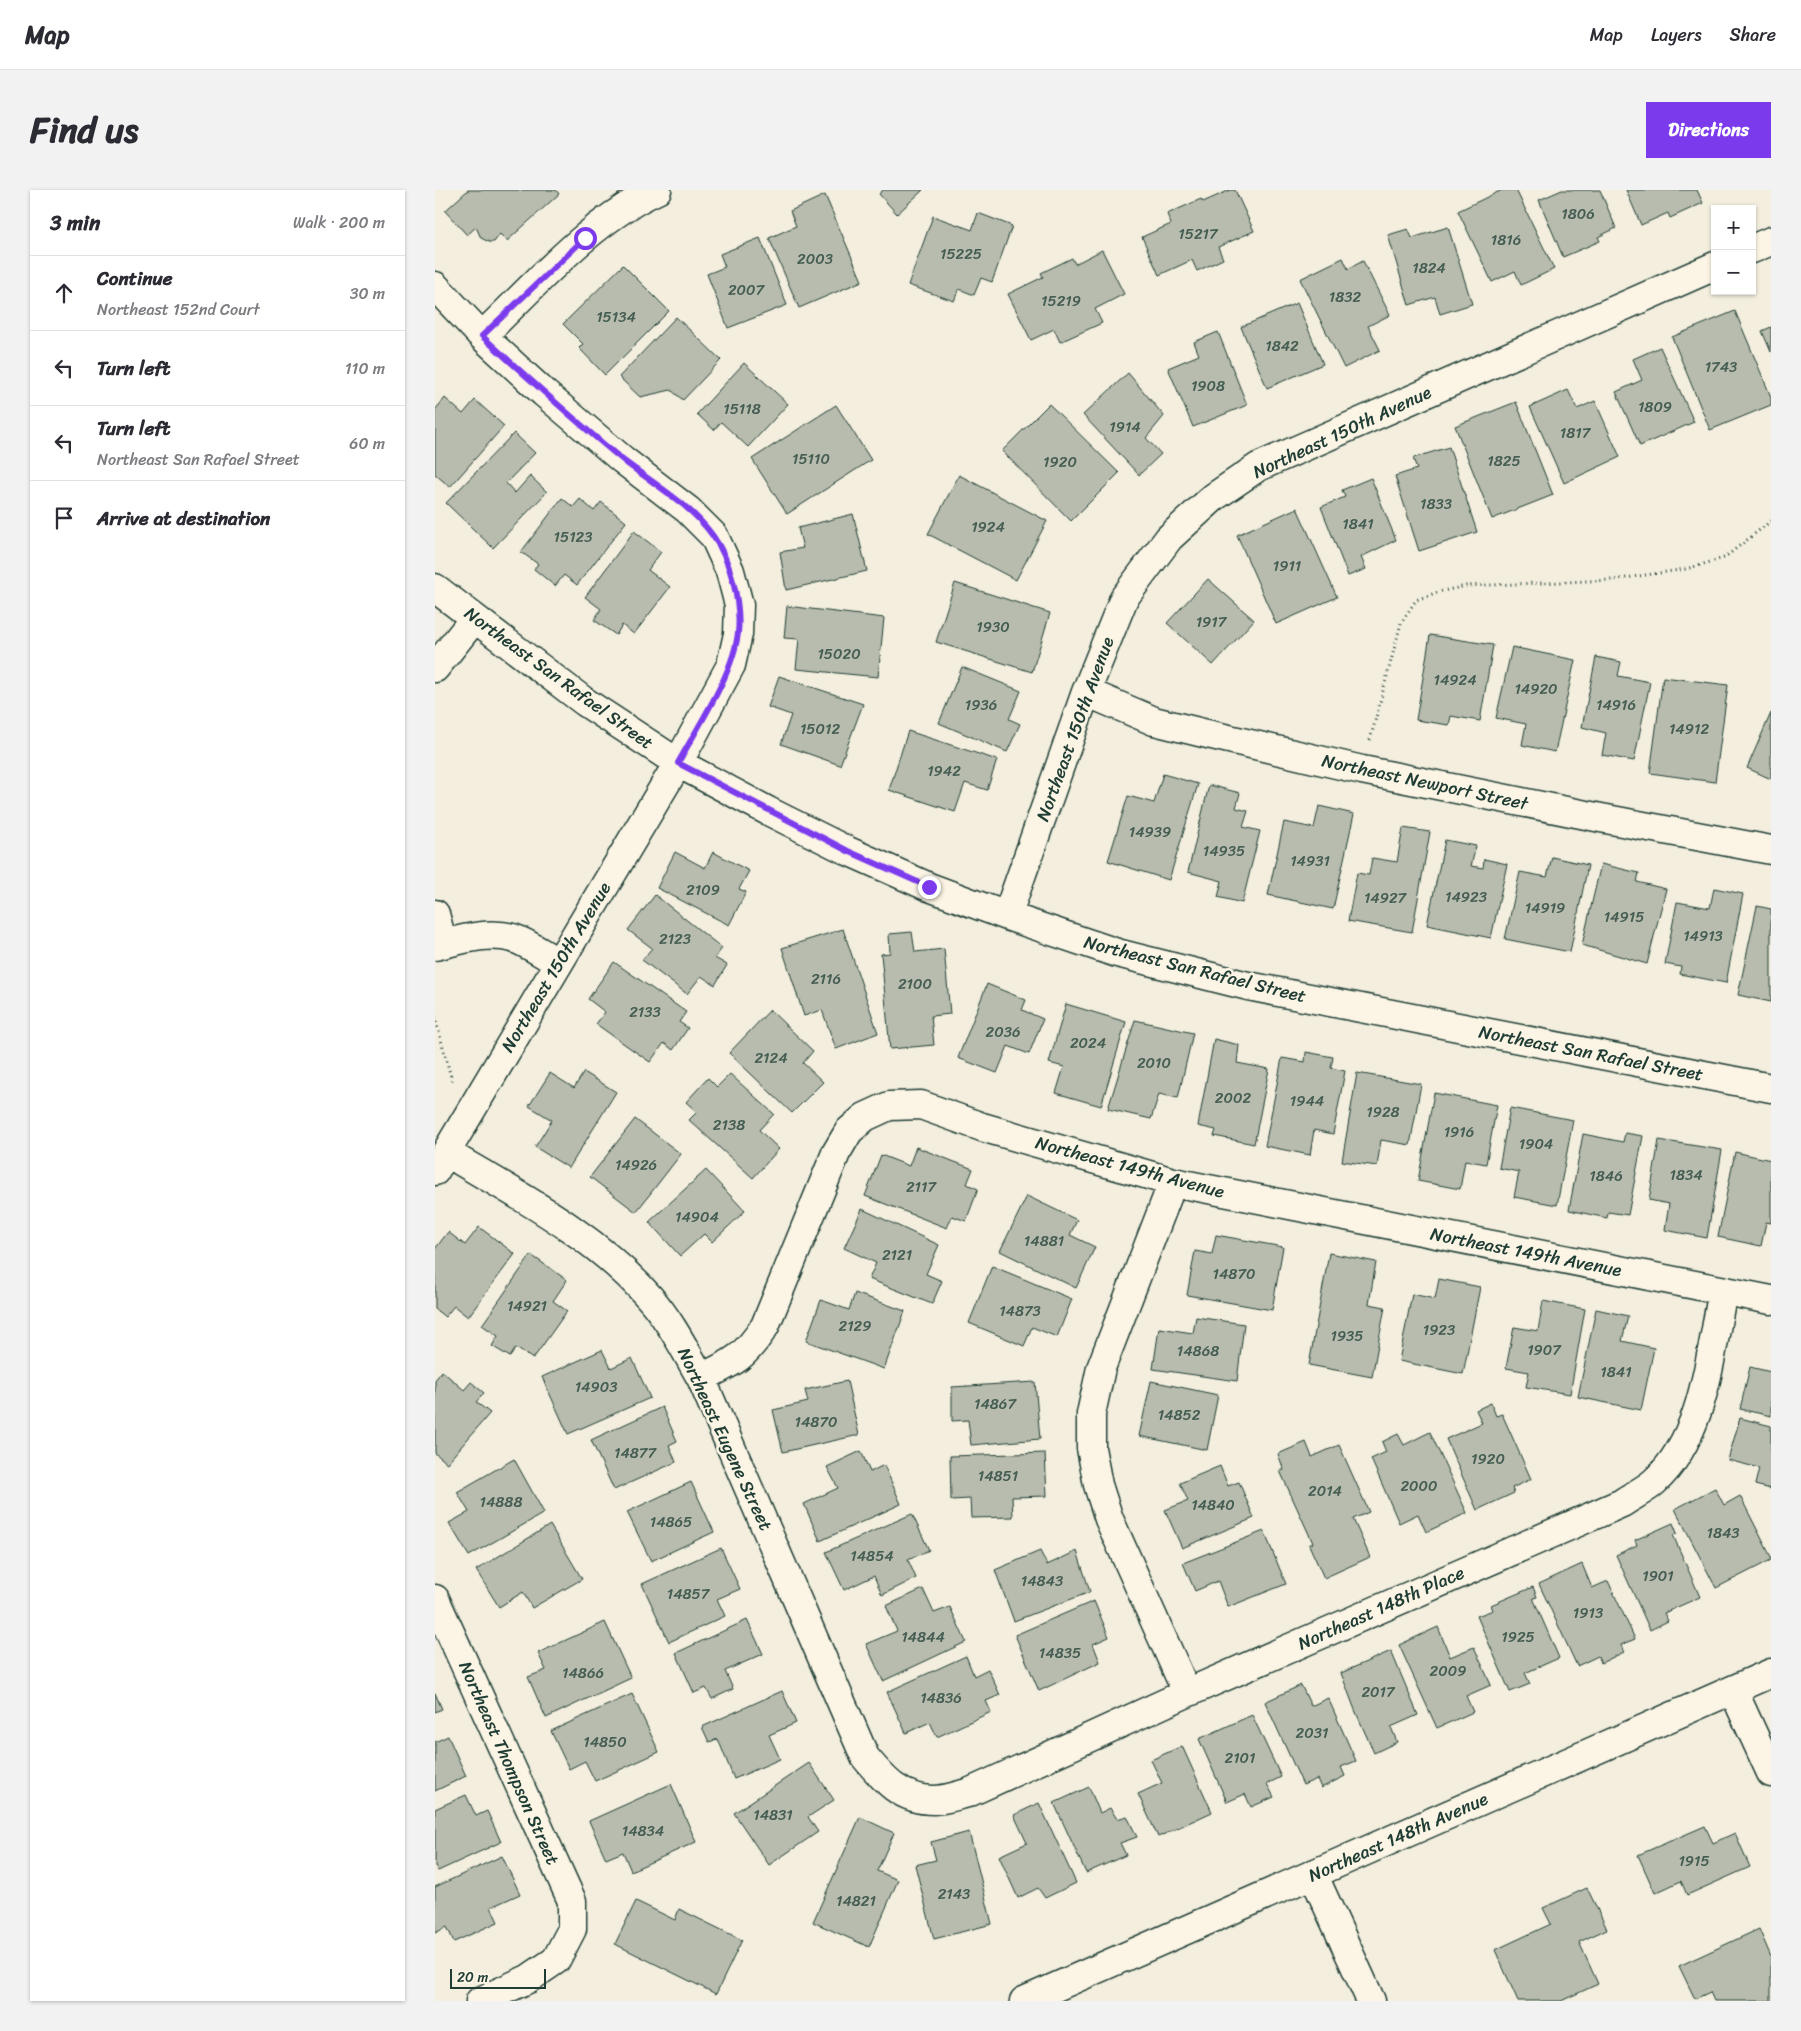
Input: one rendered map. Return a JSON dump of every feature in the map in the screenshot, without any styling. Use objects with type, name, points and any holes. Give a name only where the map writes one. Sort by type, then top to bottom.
[{"type":"street","points":[[482,336],[585,238],[637,199],[657,190]]},
{"type":"street","points":[[1756,247],[1771,241]]},
{"type":"street","name":"Northeast 150th Avenue","points":[[1007,916],[1086,692],[1124,598],[1169,538],[1214,496],[1259,466],[1711,268]]},
{"type":"street","name":"Northeast 150th Avenue","points":[[435,286],[482,336],[544,393],[616,454],[689,510],[714,536],[731,571],[739,605],[738,634],[731,665],[678,763],[558,962],[441,1162]]},
{"type":"street","name":"Northeast San Rafael Street","points":[[435,588],[585,702],[678,763],[848,851],[929,887],[1007,916],[1117,953],[1248,986],[1771,1088]]},
{"type":"street","points":[[435,668],[474,619]]},
{"type":"street","name":"Northeast Newport Street","points":[[1086,692],[1153,721],[1362,770],[1771,850]]},
{"type":"street","points":[[435,914],[439,945],[490,935],[513,938],[558,962]]},
{"type":"street","name":"Northeast 149th Avenue","points":[[701,1378],[735,1362],[752,1347],[765,1326],[836,1153],[849,1131],[865,1117],[889,1106],[921,1105],[982,1127],[1173,1182],[1771,1300]]},
{"type":"street","name":"Northeast Eugene Street","points":[[441,1162],[559,1220],[591,1242],[620,1267],[650,1299],[675,1332],[701,1378],[865,1757],[885,1781],[912,1798]]},
{"type":"street","points":[[1173,1182],[1101,1368],[1091,1414],[1091,1448],[1098,1485],[1109,1519],[1187,1694]]},
{"type":"street","name":"Northeast 148th Place","points":[[912,1798],[936,1800],[968,1793],[1622,1502],[1653,1483],[1678,1455],[1696,1418],[1723,1290]]},
{"type":"street","name":"Northeast Thompson Street","points":[[435,1599],[572,1901],[572,1929],[556,1960],[528,1979],[480,2001]]},
{"type":"street","name":"Northeast 148th Avenue","points":[[1024,2001],[1771,1674]]},
{"type":"street","points":[[1733,1690],[1771,1774]]},
{"type":"street","points":[[1313,1874],[1371,2001]]},
{"type":"path","points":[[1362,770],[1401,623],[1416,600],[1438,592],[1466,586],[1612,580],[1685,569],[1725,558],[1771,521]]},
{"type":"path","points":[[435,1017],[453,1085],[478,1099]]},
{"type":"building","points":[[468,190],[556,190],[559,194],[507,241],[500,234],[494,242],[489,242],[481,238],[476,227],[467,235],[445,211]]},
{"type":"building","points":[[883,190],[923,190],[897,214],[879,194]]},
{"type":"building","points":[[1230,190],[1235,190],[1254,231],[1218,247],[1223,259],[1197,271],[1192,260],[1159,275],[1142,237],[1171,224],[1167,214],[1201,199],[1203,202]]},
{"type":"building","points":[[1502,190],[1516,190],[1554,269],[1521,285],[1515,271],[1492,282],[1458,211]]},
{"type":"building","points":[[1562,190],[1600,190],[1616,228],[1598,237],[1600,241],[1563,257],[1539,200]]},
{"type":"building","points":[[1626,190],[1697,190],[1703,203],[1670,218],[1668,213],[1641,225]]},
{"type":"building","points":[[825,195],[862,281],[799,308],[769,238],[796,226],[790,211]]},
{"type":"building","points":[[978,213],[1012,226],[992,282],[981,278],[974,295],[959,289],[954,301],[908,285],[933,216],[972,230]]},
{"type":"building","points":[[1448,227],[1472,304],[1440,314],[1435,297],[1409,305],[1388,235],[1408,229],[1412,238]]},
{"type":"building","points":[[760,238],[787,305],[728,328],[707,274],[725,267],[720,254]]},
{"type":"building","points":[[1102,250],[1124,294],[1095,309],[1102,323],[1060,342],[1054,329],[1031,340],[1008,294],[1043,277],[1041,273],[1072,258],[1075,264]]},
{"type":"building","points":[[1343,258],[1348,269],[1363,261],[1390,315],[1368,326],[1380,350],[1344,368],[1300,279]]},
{"type":"building","points":[[623,265],[669,311],[605,375],[579,348],[583,344],[563,324]]},
{"type":"building","points":[[1297,303],[1323,364],[1267,388],[1241,327]]},
{"type":"building","points":[[1735,311],[1771,397],[1771,405],[1710,430],[1672,337]]},
{"type":"building","points":[[676,317],[721,360],[683,400],[671,390],[640,397],[619,377]]},
{"type":"building","points":[[1771,327],[1771,352],[1762,331]]},
{"type":"building","points":[[1218,332],[1247,405],[1193,427],[1168,368],[1199,355],[1194,342]]},
{"type":"building","points":[[1660,347],[1694,422],[1640,446],[1616,392],[1642,380],[1633,359]]},
{"type":"building","points":[[744,363],[788,404],[748,447],[721,422],[714,430],[697,414]]},
{"type":"building","points":[[1128,373],[1164,416],[1146,438],[1161,454],[1139,475],[1083,415]]},
{"type":"building","points":[[1568,390],[1577,409],[1595,401],[1620,457],[1564,483],[1530,407]]},
{"type":"building","points":[[445,398],[463,414],[475,400],[504,426],[450,487],[435,474],[435,410]]},
{"type":"building","points":[[1516,402],[1553,495],[1492,519],[1455,426]]},
{"type":"building","points":[[1049,404],[1119,473],[1071,521],[1002,451]]},
{"type":"building","points":[[836,405],[871,460],[787,514],[752,459]]},
{"type":"building","points":[[514,433],[535,453],[506,483],[515,493],[530,476],[547,492],[493,548],[446,503]]},
{"type":"building","points":[[1449,447],[1477,532],[1419,551],[1395,476],[1417,469],[1413,458]]},
{"type":"building","points":[[959,475],[1047,521],[1016,580],[928,534]]},
{"type":"building","points":[[1371,478],[1396,540],[1361,557],[1366,569],[1348,576],[1321,507],[1345,497],[1342,490]]},
{"type":"building","points":[[562,498],[573,507],[580,499],[594,511],[601,502],[626,522],[577,585],[564,575],[555,586],[534,569],[538,564],[521,552]]},
{"type":"building","points":[[1297,508],[1337,597],[1276,624],[1237,535]]},
{"type":"building","points":[[853,514],[867,571],[786,590],[780,552],[803,548],[798,528]]},
{"type":"building","points":[[634,531],[661,552],[648,570],[670,587],[634,634],[622,625],[616,635],[594,620],[601,609],[585,597]]},
{"type":"building","points":[[1208,579],[1254,620],[1213,665],[1167,623]]},
{"type":"building","points":[[955,583],[1050,613],[1032,672],[936,642]]},
{"type":"building","points":[[787,606],[884,618],[878,677],[796,669],[799,639],[784,638]]},
{"type":"building","points":[[1430,635],[1493,645],[1480,721],[1451,716],[1449,725],[1416,720]]},
{"type":"building","points":[[1512,647],[1575,660],[1555,752],[1522,745],[1526,724],[1496,718]]},
{"type":"building","points":[[1596,657],[1621,662],[1618,676],[1650,682],[1634,761],[1602,755],[1606,733],[1582,727]]},
{"type":"building","points":[[962,667],[1021,691],[1009,719],[1020,724],[1007,752],[939,723]]},
{"type":"building","points":[[779,676],[863,704],[840,765],[781,744],[791,715],[768,707]]},
{"type":"building","points":[[1663,677],[1728,685],[1715,782],[1650,773]]},
{"type":"building","points":[[1771,713],[1771,779],[1747,768]]},
{"type":"building","points":[[908,731],[997,760],[987,790],[965,783],[955,812],[889,790]]},
{"type":"building","points":[[1163,774],[1198,784],[1169,880],[1108,861],[1128,796],[1154,803]]},
{"type":"building","points":[[1209,785],[1240,793],[1236,808],[1248,811],[1243,827],[1260,831],[1242,903],[1218,897],[1222,881],[1188,872]]},
{"type":"building","points":[[1319,806],[1354,814],[1333,909],[1268,895],[1284,822],[1314,828]]},
{"type":"building","points":[[1403,828],[1430,832],[1412,932],[1348,921],[1357,873],[1369,875],[1372,858],[1397,862]]},
{"type":"building","points":[[1445,840],[1476,846],[1471,866],[1483,868],[1484,859],[1507,864],[1491,938],[1427,925]]},
{"type":"building","points":[[675,852],[705,868],[713,852],[749,871],[739,889],[746,892],[729,925],[657,888]]},
{"type":"building","points":[[1552,857],[1588,865],[1570,952],[1505,939],[1520,872],[1547,877]]},
{"type":"building","points":[[1601,864],[1639,873],[1637,882],[1666,889],[1647,964],[1582,945]]},
{"type":"building","points":[[1714,888],[1743,894],[1726,983],[1680,974],[1681,967],[1665,964],[1677,902],[1710,908]]},
{"type":"building","points":[[655,895],[722,948],[715,958],[727,965],[715,985],[701,976],[687,994],[642,960],[652,948],[628,930]]},
{"type":"building","points":[[1757,906],[1771,909],[1771,1002],[1738,995]]},
{"type":"building","points":[[843,929],[878,1033],[836,1049],[822,1010],[804,1016],[782,948]]},
{"type":"building","points":[[912,932],[915,952],[944,949],[950,1014],[931,1016],[934,1045],[890,1049],[881,954],[890,953],[889,934]]},
{"type":"building","points":[[614,962],[686,1012],[679,1022],[688,1028],[673,1050],[664,1043],[650,1062],[596,1024],[605,1012],[588,999]]},
{"type":"building","points":[[987,984],[1026,1000],[1022,1010],[1043,1019],[1029,1054],[1008,1046],[997,1073],[958,1058]]},
{"type":"building","points":[[1066,1004],[1126,1022],[1101,1106],[1056,1093],[1064,1067],[1049,1063]]},
{"type":"building","points":[[770,1010],[813,1051],[803,1063],[823,1082],[792,1113],[729,1053]]},
{"type":"building","points":[[1135,1020],[1193,1033],[1178,1098],[1159,1094],[1151,1119],[1108,1109]]},
{"type":"building","points":[[1214,1039],[1239,1045],[1237,1063],[1269,1069],[1254,1144],[1214,1136],[1216,1130],[1198,1126]]},
{"type":"building","points":[[1306,1052],[1333,1057],[1331,1068],[1345,1071],[1333,1134],[1314,1130],[1310,1155],[1265,1146],[1282,1058],[1305,1062]]},
{"type":"building","points":[[584,1072],[616,1092],[569,1168],[535,1147],[552,1120],[529,1106],[550,1073],[574,1088]]},
{"type":"building","points":[[1357,1073],[1421,1084],[1410,1145],[1381,1140],[1377,1166],[1342,1161]]},
{"type":"building","points":[[730,1074],[774,1114],[759,1130],[779,1149],[753,1178],[689,1120],[697,1112],[686,1102],[708,1078],[717,1087]]},
{"type":"building","points":[[1434,1093],[1497,1105],[1486,1164],[1465,1160],[1460,1189],[1418,1181]]},
{"type":"building","points":[[1510,1108],[1573,1120],[1557,1205],[1514,1197],[1519,1172],[1499,1168]]},
{"type":"building","points":[[635,1119],[681,1154],[636,1212],[590,1177]]},
{"type":"building","points":[[1625,1133],[1643,1136],[1628,1215],[1608,1212],[1607,1218],[1569,1210],[1583,1134],[1623,1142]]},
{"type":"building","points":[[1659,1140],[1722,1150],[1707,1238],[1665,1230],[1669,1204],[1649,1200]]},
{"type":"building","points":[[916,1147],[973,1169],[967,1184],[978,1189],[966,1221],[952,1216],[947,1228],[865,1196],[881,1155],[909,1166]]},
{"type":"building","points":[[1735,1152],[1771,1160],[1771,1223],[1766,1222],[1761,1246],[1718,1237]]},
{"type":"building","points":[[706,1170],[745,1211],[712,1242],[704,1234],[680,1256],[649,1222]]},
{"type":"building","points":[[1027,1196],[1077,1220],[1070,1235],[1095,1247],[1076,1288],[1000,1251]]},
{"type":"building","points":[[862,1209],[939,1245],[926,1274],[942,1281],[932,1304],[869,1279],[876,1263],[844,1248]]},
{"type":"building","points":[[479,1227],[515,1254],[468,1317],[454,1306],[445,1317],[435,1309],[435,1249],[448,1232],[465,1245]]},
{"type":"building","points":[[1216,1235],[1283,1247],[1272,1310],[1187,1295],[1195,1251],[1212,1254]]},
{"type":"building","points":[[1329,1253],[1376,1262],[1369,1304],[1385,1307],[1372,1377],[1309,1365]]},
{"type":"building","points":[[531,1255],[567,1280],[553,1301],[567,1311],[533,1359],[516,1348],[510,1357],[492,1346],[498,1336],[482,1325]]},
{"type":"building","points":[[992,1266],[1072,1299],[1057,1337],[1032,1327],[1024,1346],[969,1323]]},
{"type":"building","points":[[1439,1279],[1480,1287],[1463,1374],[1399,1361],[1412,1294],[1435,1299]]},
{"type":"building","points":[[855,1293],[905,1311],[884,1369],[806,1341],[821,1300],[849,1310]]},
{"type":"building","points":[[1543,1301],[1585,1309],[1570,1394],[1526,1387],[1529,1372],[1506,1368],[1514,1327],[1538,1331]]},
{"type":"building","points":[[1596,1309],[1628,1316],[1622,1341],[1654,1348],[1641,1410],[1578,1397]]},
{"type":"building","points":[[1196,1317],[1244,1324],[1237,1381],[1153,1369],[1159,1328],[1193,1333]]},
{"type":"building","points":[[602,1350],[611,1368],[632,1358],[650,1398],[568,1434],[542,1377]]},
{"type":"building","points":[[1750,1367],[1771,1372],[1771,1416],[1740,1409]]},
{"type":"building","points":[[442,1371],[464,1390],[471,1382],[484,1393],[476,1402],[490,1413],[447,1463],[435,1453],[435,1380]]},
{"type":"building","points":[[847,1381],[859,1435],[783,1452],[773,1410],[808,1402],[805,1390]]},
{"type":"building","points":[[1151,1381],[1218,1395],[1207,1450],[1139,1436]]},
{"type":"building","points":[[1035,1382],[1040,1439],[971,1445],[968,1420],[952,1421],[952,1387]]},
{"type":"building","points":[[1491,1403],[1496,1416],[1502,1414],[1531,1479],[1512,1488],[1514,1493],[1477,1510],[1446,1439],[1482,1423],[1476,1410]]},
{"type":"building","points":[[662,1407],[677,1441],[669,1445],[676,1462],[614,1490],[591,1440]]},
{"type":"building","points":[[1740,1418],[1771,1426],[1771,1489],[1755,1485],[1759,1468],[1728,1460]]},
{"type":"building","points":[[1430,1432],[1467,1513],[1426,1532],[1418,1514],[1399,1523],[1371,1459],[1386,1452],[1382,1442],[1398,1434],[1404,1445]]},
{"type":"building","points":[[1306,1442],[1312,1457],[1339,1445],[1369,1512],[1353,1519],[1370,1557],[1324,1578],[1309,1545],[1313,1543],[1280,1471],[1284,1470],[1278,1454]]},
{"type":"building","points":[[861,1451],[870,1472],[884,1465],[901,1504],[820,1541],[804,1504],[838,1488],[827,1467]]},
{"type":"building","points":[[1045,1453],[1047,1496],[1012,1497],[1013,1517],[971,1518],[970,1499],[951,1500],[950,1456]]},
{"type":"building","points":[[514,1459],[544,1513],[469,1556],[449,1523],[469,1512],[457,1492]]},
{"type":"building","points":[[1220,1466],[1228,1486],[1239,1482],[1254,1518],[1182,1548],[1165,1510],[1188,1501],[1180,1483]]},
{"type":"building","points":[[691,1482],[714,1532],[651,1561],[627,1512]]},
{"type":"building","points":[[1715,1488],[1724,1505],[1740,1496],[1771,1557],[1771,1560],[1716,1588],[1675,1509]]},
{"type":"building","points":[[912,1514],[929,1550],[908,1560],[916,1578],[882,1595],[874,1576],[844,1590],[826,1552]]},
{"type":"building","points":[[1673,1523],[1677,1533],[1673,1535],[1700,1597],[1664,1613],[1668,1621],[1650,1630],[1616,1555],[1637,1545],[1635,1540]]},
{"type":"building","points":[[550,1525],[582,1579],[532,1608],[523,1592],[499,1607],[476,1570]]},
{"type":"building","points":[[1264,1531],[1286,1584],[1228,1607],[1218,1581],[1195,1591],[1183,1563]]},
{"type":"building","points":[[721,1548],[740,1589],[717,1599],[725,1616],[669,1642],[642,1584]]},
{"type":"building","points":[[1040,1551],[1047,1565],[1077,1551],[1090,1592],[1014,1621],[995,1570]]},
{"type":"building","points":[[1582,1564],[1592,1588],[1608,1581],[1635,1639],[1621,1645],[1624,1652],[1601,1663],[1598,1656],[1577,1666],[1539,1584]]},
{"type":"building","points":[[1533,1587],[1537,1597],[1533,1598],[1559,1658],[1525,1673],[1530,1684],[1510,1692],[1477,1616],[1493,1610],[1491,1605]]},
{"type":"building","points":[[923,1589],[934,1613],[950,1607],[966,1642],[883,1681],[866,1644],[897,1631],[886,1606]]},
{"type":"building","points":[[1094,1601],[1109,1637],[1093,1644],[1100,1662],[1039,1691],[1015,1635]]},
{"type":"building","points":[[747,1620],[763,1654],[725,1671],[733,1689],[712,1699],[706,1688],[694,1693],[676,1653]]},
{"type":"building","points":[[605,1622],[631,1678],[546,1718],[528,1677],[546,1670],[538,1653]]},
{"type":"building","points":[[1438,1627],[1450,1657],[1474,1647],[1491,1685],[1466,1696],[1473,1712],[1437,1728],[1399,1645]]},
{"type":"building","points":[[1391,1651],[1418,1715],[1391,1727],[1397,1742],[1374,1753],[1341,1673]]},
{"type":"building","points":[[966,1656],[974,1676],[988,1669],[1000,1695],[986,1701],[991,1712],[937,1737],[930,1722],[906,1733],[887,1692]]},
{"type":"building","points":[[1301,1685],[1311,1706],[1328,1698],[1356,1761],[1341,1767],[1345,1776],[1321,1788],[1317,1779],[1303,1785],[1265,1702]]},
{"type":"building","points":[[782,1691],[796,1723],[769,1735],[780,1759],[734,1779],[718,1739],[709,1742],[702,1727]]},
{"type":"building","points":[[435,1693],[442,1709],[435,1712]]},
{"type":"building","points":[[632,1694],[659,1752],[595,1781],[585,1761],[569,1769],[551,1731]]},
{"type":"building","points":[[1252,1715],[1281,1777],[1267,1784],[1274,1797],[1251,1807],[1245,1794],[1227,1802],[1199,1739]]},
{"type":"building","points":[[448,1736],[466,1776],[435,1791],[435,1742]]},
{"type":"building","points":[[1182,1746],[1212,1812],[1158,1837],[1138,1794],[1162,1783],[1151,1760]]},
{"type":"building","points":[[809,1763],[834,1800],[808,1817],[818,1832],[769,1865],[734,1813]]},
{"type":"building","points":[[671,1784],[696,1842],[631,1871],[623,1852],[606,1859],[589,1821]]},
{"type":"building","points":[[1089,1787],[1100,1813],[1110,1808],[1117,1819],[1127,1816],[1137,1837],[1120,1843],[1126,1855],[1086,1873],[1054,1803]]},
{"type":"building","points":[[466,1795],[476,1816],[487,1811],[501,1842],[438,1871],[435,1866],[435,1809]]},
{"type":"building","points":[[1039,1803],[1076,1883],[1045,1898],[1038,1888],[1018,1898],[999,1856],[1027,1843],[1014,1815]]},
{"type":"building","points":[[860,1817],[894,1833],[877,1871],[898,1880],[869,1947],[813,1922]]},
{"type":"building","points":[[1705,1826],[1713,1843],[1735,1833],[1750,1867],[1687,1895],[1681,1881],[1655,1893],[1638,1855]]},
{"type":"building","points":[[969,1832],[992,1924],[934,1939],[915,1865],[936,1860],[931,1842]]},
{"type":"building","points":[[502,1856],[520,1894],[491,1907],[498,1922],[454,1942],[447,1927],[435,1933],[435,1887]]},
{"type":"building","points":[[1587,1888],[1607,1929],[1579,1942],[1598,1984],[1561,2001],[1518,2001],[1495,1950],[1551,1924],[1543,1908]]},
{"type":"building","points":[[636,1901],[675,1920],[679,1909],[742,1940],[716,1994],[615,1944]]},
{"type":"building","points":[[1759,1929],[1771,1957],[1771,2001],[1714,2001],[1710,1992],[1695,1999],[1679,1966]]},
{"type":"route","points":[[585,238],[482,336],[544,393],[623,460],[689,510],[714,536],[731,571],[739,605],[738,634],[731,665],[678,763],[848,851],[929,887]]}]
